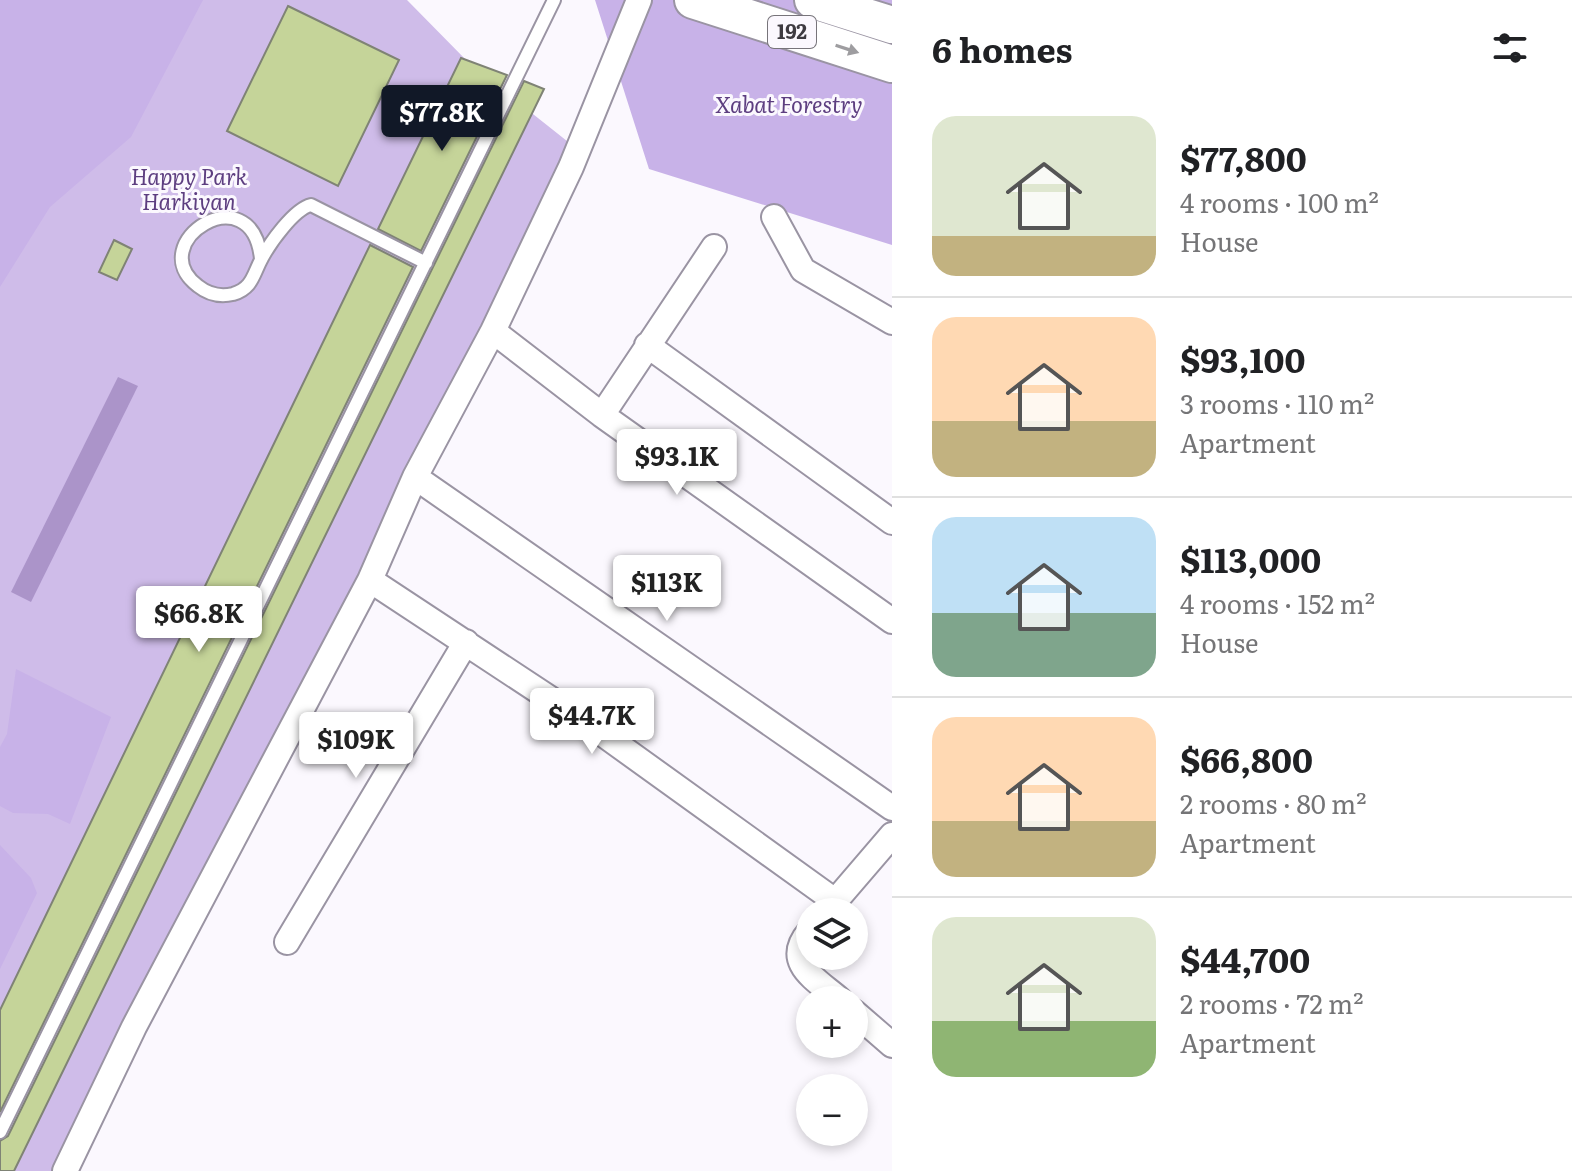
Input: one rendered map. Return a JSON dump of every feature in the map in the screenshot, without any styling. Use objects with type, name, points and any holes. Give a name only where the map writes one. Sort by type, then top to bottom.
[{"type":"main road","name":"192","points":[[693,0],[892,64]]},
{"type":"main road","points":[[813,0],[892,25]]},
{"type":"street","points":[[65,1171],[141,1014],[370,580],[415,477],[493,331],[571,167],[639,0]]},
{"type":"street","points":[[774,217],[803,270],[892,322]]},
{"type":"street","points":[[602,415],[714,247]]},
{"type":"street","points":[[493,331],[602,415],[892,621]]},
{"type":"street","points":[[647,345],[892,522]]},
{"type":"street","points":[[415,477],[892,808]]},
{"type":"street","points":[[370,580],[596,729],[820,898]]},
{"type":"street","points":[[287,942],[466,642]]},
{"type":"street","points":[[838,898],[892,835]]},
{"type":"street","points":[[805,970],[824,986]]},
{"type":"street","points":[[868,1024],[892,1045]]},
{"type":"lane","points":[[0,1132],[554,0]]},
{"type":"lane","points":[[261,259],[255,235],[234,219],[222,217],[198,226],[189,235],[183,260],[194,283],[216,295],[241,291],[251,283],[261,259],[301,209],[311,205],[426,263]]},
{"type":"green space","name":"Happy Park Harkiyan","points":[[0,0],[407,0],[470,64],[572,145],[69,1171],[0,1171]]},
{"type":"green space","points":[[0,0],[203,0],[131,137],[50,207],[0,287]]},
{"type":"green space","name":"Xabat Forestry","points":[[595,0],[892,0],[892,245],[649,169]]},
{"type":"green space","points":[[16,669],[111,717],[70,824],[48,814],[13,813],[0,806],[0,747],[7,734]]},
{"type":"green space","points":[[0,845],[31,878],[37,893],[0,969]]},
{"type":"shaded area","points":[[118,377],[138,386],[31,602],[11,592]]},
{"type":"building","points":[[288,6],[399,60],[338,186],[227,131]]},
{"type":"building","points":[[461,58],[507,75],[421,251],[378,229]]},
{"type":"building","points":[[524,81],[544,89],[14,1171],[0,1171],[0,1141],[8,1136]]},
{"type":"building","points":[[114,240],[132,249],[117,280],[99,272]]},
{"type":"building","points":[[370,245],[413,267],[0,1112],[0,1010]]}]
